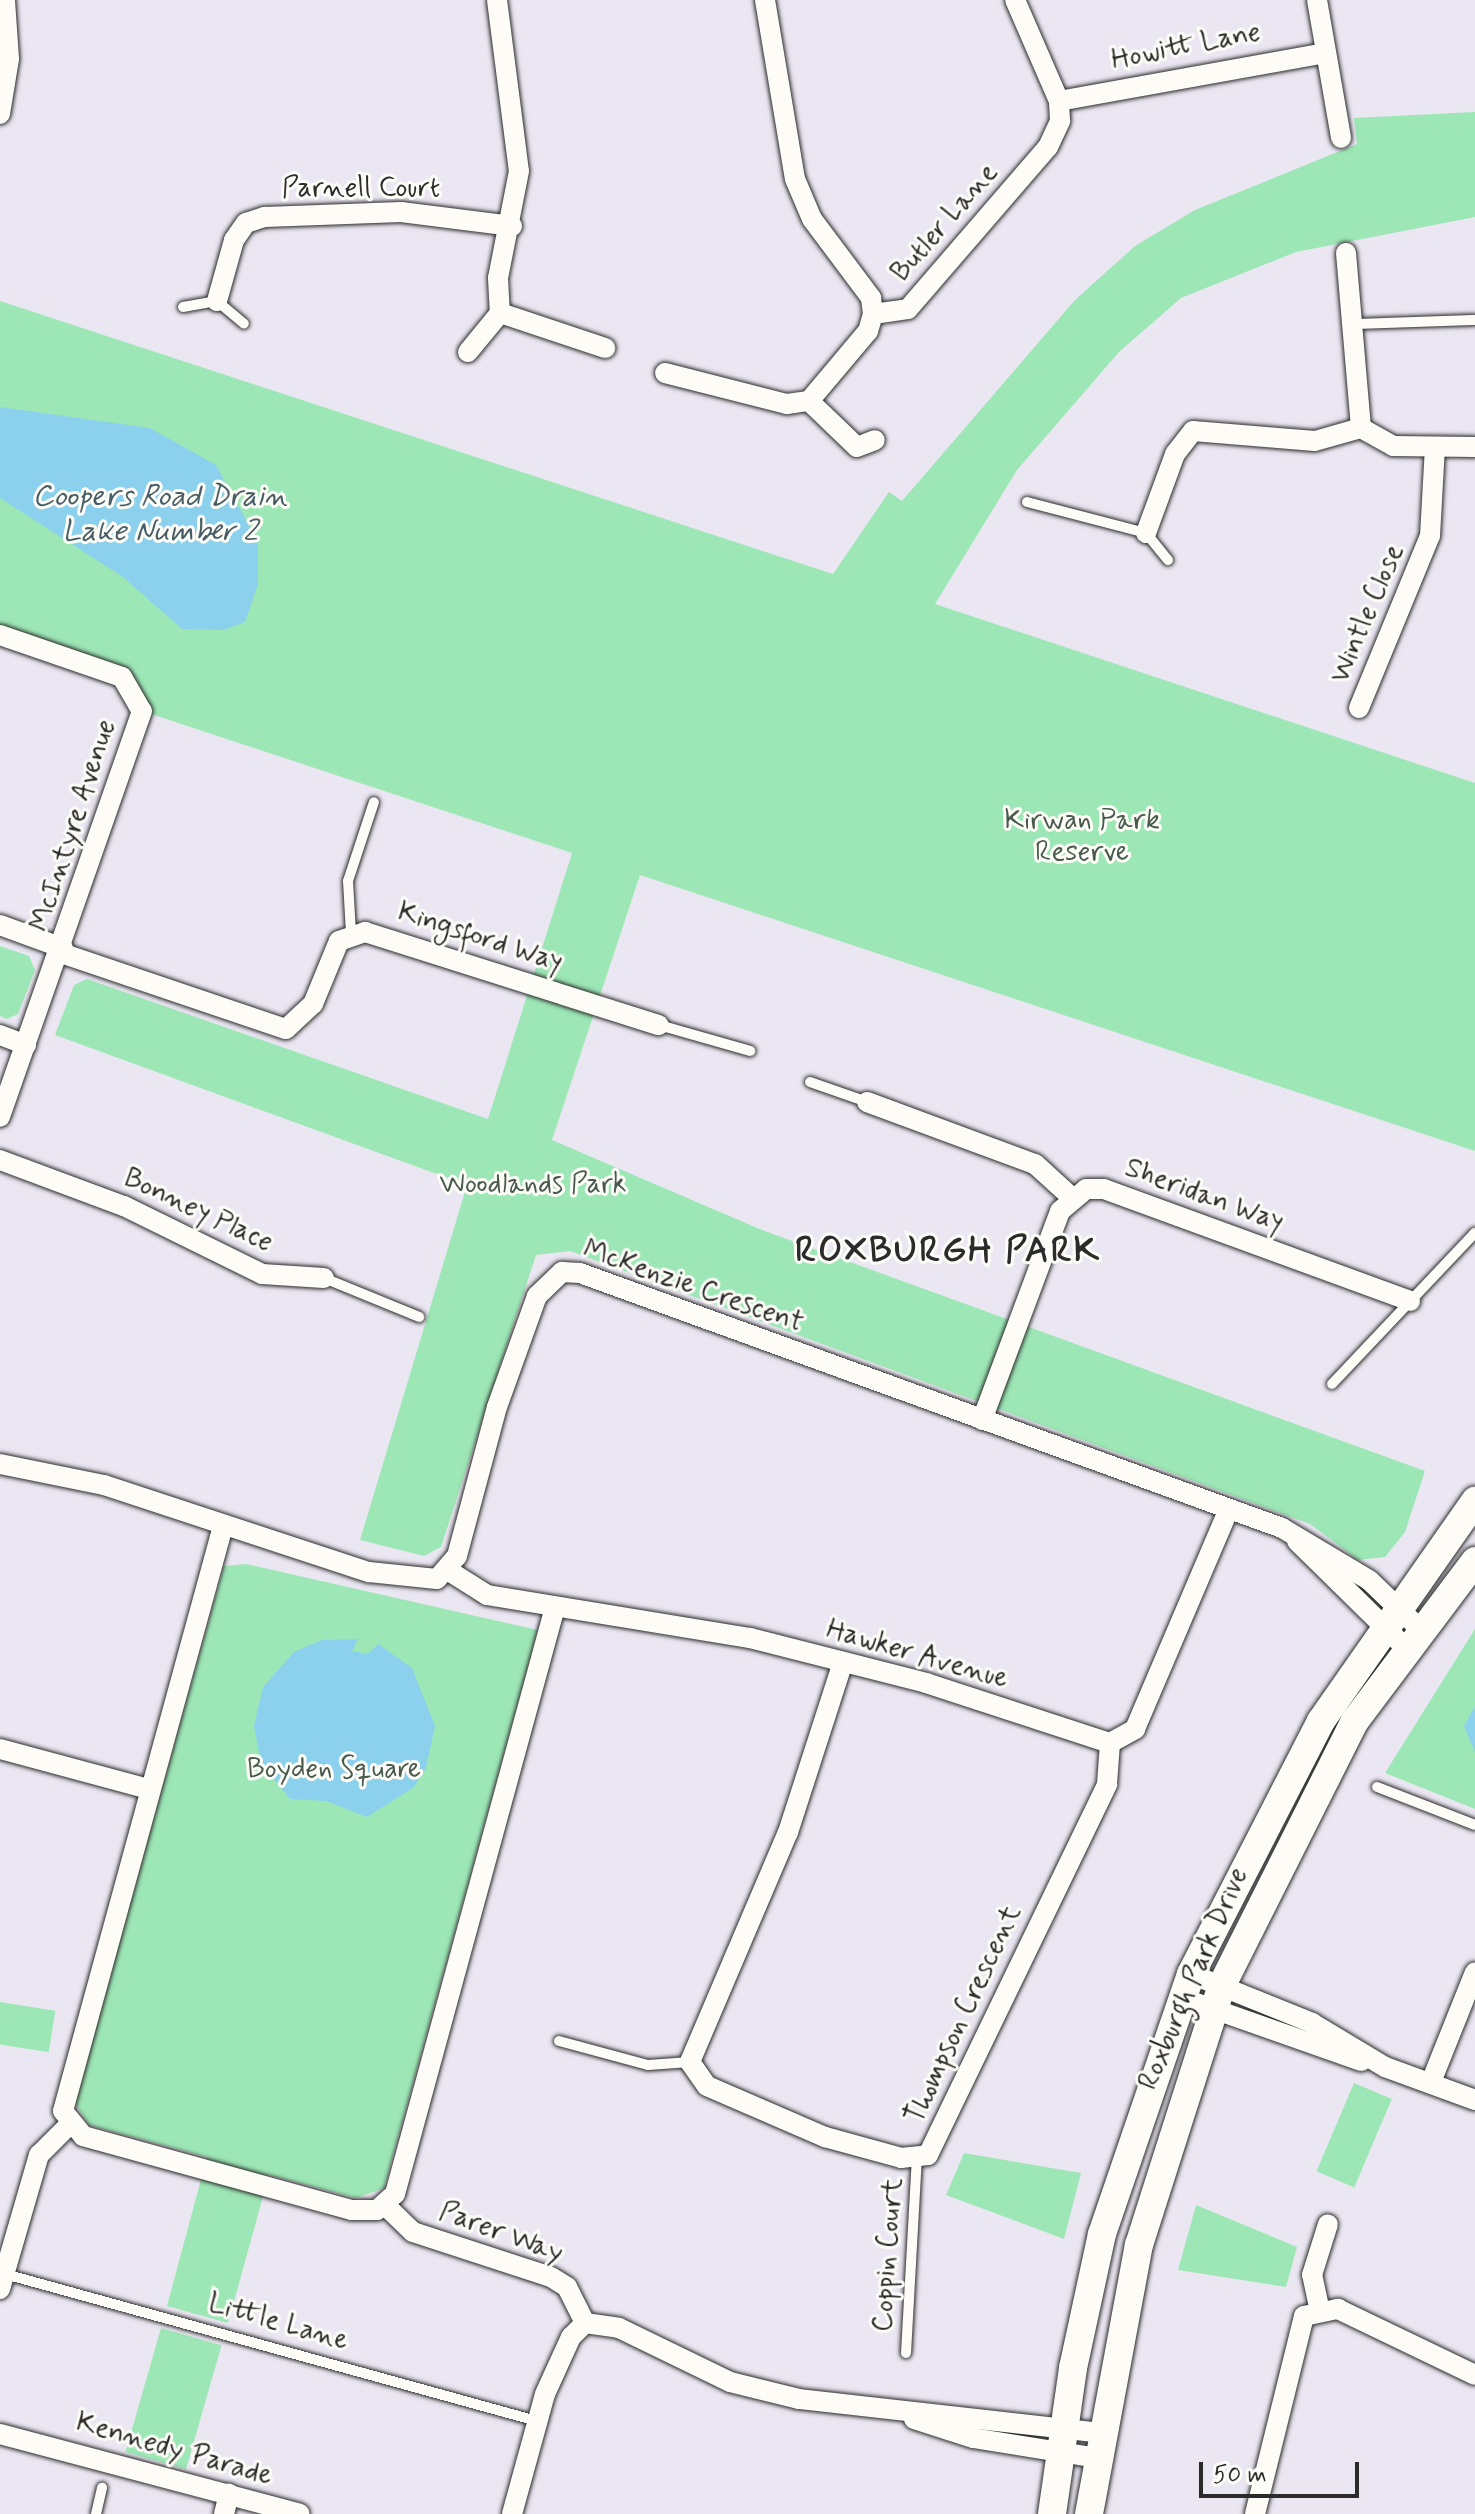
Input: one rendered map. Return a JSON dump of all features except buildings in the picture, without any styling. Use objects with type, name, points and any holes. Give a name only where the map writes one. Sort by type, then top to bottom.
[{"type":"street","points":[[0,114],[9,59],[5,0]]},
{"type":"street","points":[[665,373],[787,404],[809,401],[868,331],[873,314],[871,298],[812,219],[795,179],[765,0]]},
{"type":"street","points":[[1015,0],[1059,101]]},
{"type":"street","points":[[1317,0],[1341,138]]},
{"type":"street","points":[[468,352],[500,313],[498,278],[512,226],[519,171],[501,5]]},
{"type":"street","name":"Howitt Lane","points":[[1059,101],[1325,53]]},
{"type":"street","name":"Butler Lane","points":[[873,314],[908,309],[1048,147],[1060,121],[1059,101]]},
{"type":"street","name":"Parnell Court","points":[[217,301],[234,240],[246,223],[265,217],[401,212],[512,226]]},
{"type":"street","points":[[1352,249],[1361,428]]},
{"type":"street","points":[[500,313],[605,348]]},
{"type":"street","points":[[809,401],[857,447],[875,440]]},
{"type":"street","points":[[1146,533],[1175,454],[1193,431],[1315,441],[1361,428],[1393,446],[1475,447]]},
{"type":"street","name":"Wintle Close","points":[[1359,708],[1430,536],[1435,447]]},
{"type":"street","name":"McIntyre Avenue","points":[[0,635],[122,677],[142,711],[62,950],[0,1117]]},
{"type":"street","points":[[0,925],[62,950]]},
{"type":"street","name":"Kingsford Way","points":[[62,950],[286,1029],[313,1004],[331,952],[351,933],[380,934],[659,1025]]},
{"type":"street","points":[[0,1035],[26,1045]]},
{"type":"street","points":[[867,1102],[1035,1164],[1070,1196],[982,1420]]},
{"type":"street","name":"Bonney Place","points":[[0,1160],[124,1206],[262,1274],[324,1278]]},
{"type":"street","name":"Sheridan Way","points":[[1070,1196],[1104,1189],[1410,1301]]},
{"type":"street","name":"McKenzie Crescent","points":[[449,1571],[537,1296],[562,1272],[1282,1528],[1399,1602],[1416,1641]]},
{"type":"street","points":[[0,1464],[104,1485],[223,1526],[420,1582],[449,1571]]},
{"type":"street","name":"Roxburgh Park Drive","points":[[1052,2514],[1062,2440],[1102,2234],[1186,1986],[1260,1828],[1399,1602],[1475,1501]]},
{"type":"street","points":[[1110,1743],[1135,1729],[1228,1511]]},
{"type":"street","points":[[68,2126],[64,2095],[223,1526]]},
{"type":"street","name":"McKenzie Crescent","points":[[1282,1528],[1382,1628],[1416,1641]]},
{"type":"street","name":"Roxburgh Park Drive","points":[[1089,2514],[1139,2245],[1218,1998],[1355,1721],[1475,1561]]},
{"type":"street","name":"Hawker Avenue","points":[[449,1571],[487,1595],[843,1662],[1110,1743]]},
{"type":"street","points":[[68,2126],[351,2210],[386,2206],[400,2178],[555,1607]]},
{"type":"street","points":[[690,2062],[788,1832],[843,1662]]},
{"type":"street","name":"Thompson Crescent","points":[[690,2062],[707,2086],[789,2125],[917,2159],[938,2140],[982,2032],[1107,1784],[1110,1743]]},
{"type":"street","points":[[0,1749],[148,1789]]},
{"type":"street","points":[[1431,2082],[1475,1972]]},
{"type":"street","points":[[1186,1986],[1218,1998],[1312,2023],[1385,2067],[1475,2100]]},
{"type":"street","points":[[2,2281],[39,2155],[68,2126]]},
{"type":"street","name":"Parer Way","points":[[386,2206],[413,2232],[551,2277],[567,2287],[585,2323]]},
{"type":"street","points":[[1319,2307],[1312,2275],[1328,2224]]},
{"type":"street","points":[[1255,2514],[1296,2333],[1304,2316],[1319,2307],[1386,2327],[1475,2375]]},
{"type":"street","points":[[512,2514],[537,2421],[571,2337],[585,2323],[619,2328],[730,2382],[891,2412],[1100,2445]]},
{"type":"street","name":"Kennedy Parade","points":[[0,2422],[33,2439],[227,2504],[300,2514]]},
{"type":"street","name":"Kennedy Parade","points":[[0,2434],[33,2439]]},
{"type":"lane","points":[[183,307],[217,301],[244,324]]},
{"type":"lane","points":[[1354,324],[1475,320]]},
{"type":"lane","points":[[1027,502],[1146,533],[1168,560]]},
{"type":"lane","points":[[351,933],[348,881],[374,802]]},
{"type":"lane","points":[[659,1025],[750,1051]]},
{"type":"lane","points":[[810,1082],[867,1102]]},
{"type":"lane","points":[[1332,1384],[1475,1233]]},
{"type":"lane","name":"Bonney Place","points":[[324,1278],[419,1317]]},
{"type":"lane","points":[[1377,1787],[1475,1825]]},
{"type":"lane","points":[[559,2041],[648,2065],[690,2062]]},
{"type":"lane","name":"Coppin Court","points":[[906,2353],[917,2159]]},
{"type":"lane","name":"Little Lane","points":[[2,2281],[537,2421]]},
{"type":"lane","points":[[96,2514],[102,2488]]},
{"type":"green space","name":"Kirwan Park Reserve","points":[[1475,112],[1475,217],[1296,252],[1181,298],[1119,352],[1017,470],[935,604],[1475,783],[1475,1151],[640,875],[552,1140],[762,1230],[1425,1471],[1405,1532],[1385,1557],[1358,1560],[1310,1524],[570,1251],[536,1255],[441,1547],[424,1556],[360,1540],[467,1185],[55,1035],[74,985],[87,979],[488,1119],[572,853],[142,711],[136,692],[0,635],[0,301],[833,574],[889,492],[902,501],[1075,300],[1135,246],[1195,210],[1357,144],[1354,118]]},
{"type":"green space","points":[[0,946],[29,956],[35,970],[18,1014],[7,1019],[0,1016]]},
{"type":"green space","name":"Boyden Square","points":[[246,1564],[538,1630],[384,2188],[356,2198],[269,2175],[228,2323],[167,2306],[207,2157],[89,2125],[75,2103],[224,1566]]},
{"type":"green space","points":[[1475,1629],[1475,1809],[1385,1773]]},
{"type":"green space","points":[[0,2002],[55,2011],[49,2052],[0,2045]]},
{"type":"green space","points":[[1354,2083],[1392,2099],[1354,2187],[1316,2171]]},
{"type":"green space","points":[[964,2153],[1081,2173],[1064,2239],[946,2195]]},
{"type":"green space","points":[[1196,2205],[1297,2247],[1286,2287],[1178,2270]]},
{"type":"green space","points":[[161,2328],[222,2345],[186,2469],[125,2452]]},
{"type":"water","name":"Coopers Road Drain Lake Number 2","points":[[0,407],[150,428],[216,465],[258,542],[258,584],[245,622],[224,630],[182,629],[123,577],[0,498]]},
{"type":"water","points":[[358,1639],[352,1651],[368,1654],[378,1644],[412,1668],[435,1726],[426,1768],[413,1788],[367,1817],[326,1801],[290,1799],[261,1763],[254,1726],[263,1687],[294,1652],[322,1640]]},
{"type":"water","points":[[1475,1706],[1475,1752],[1464,1726]]},
{"type":"district","name":"ROXBURGH PARK","points":[[948,1252]]},
{"type":"park label","name":"Woodlands Park","points":[[533,1185]]}]
